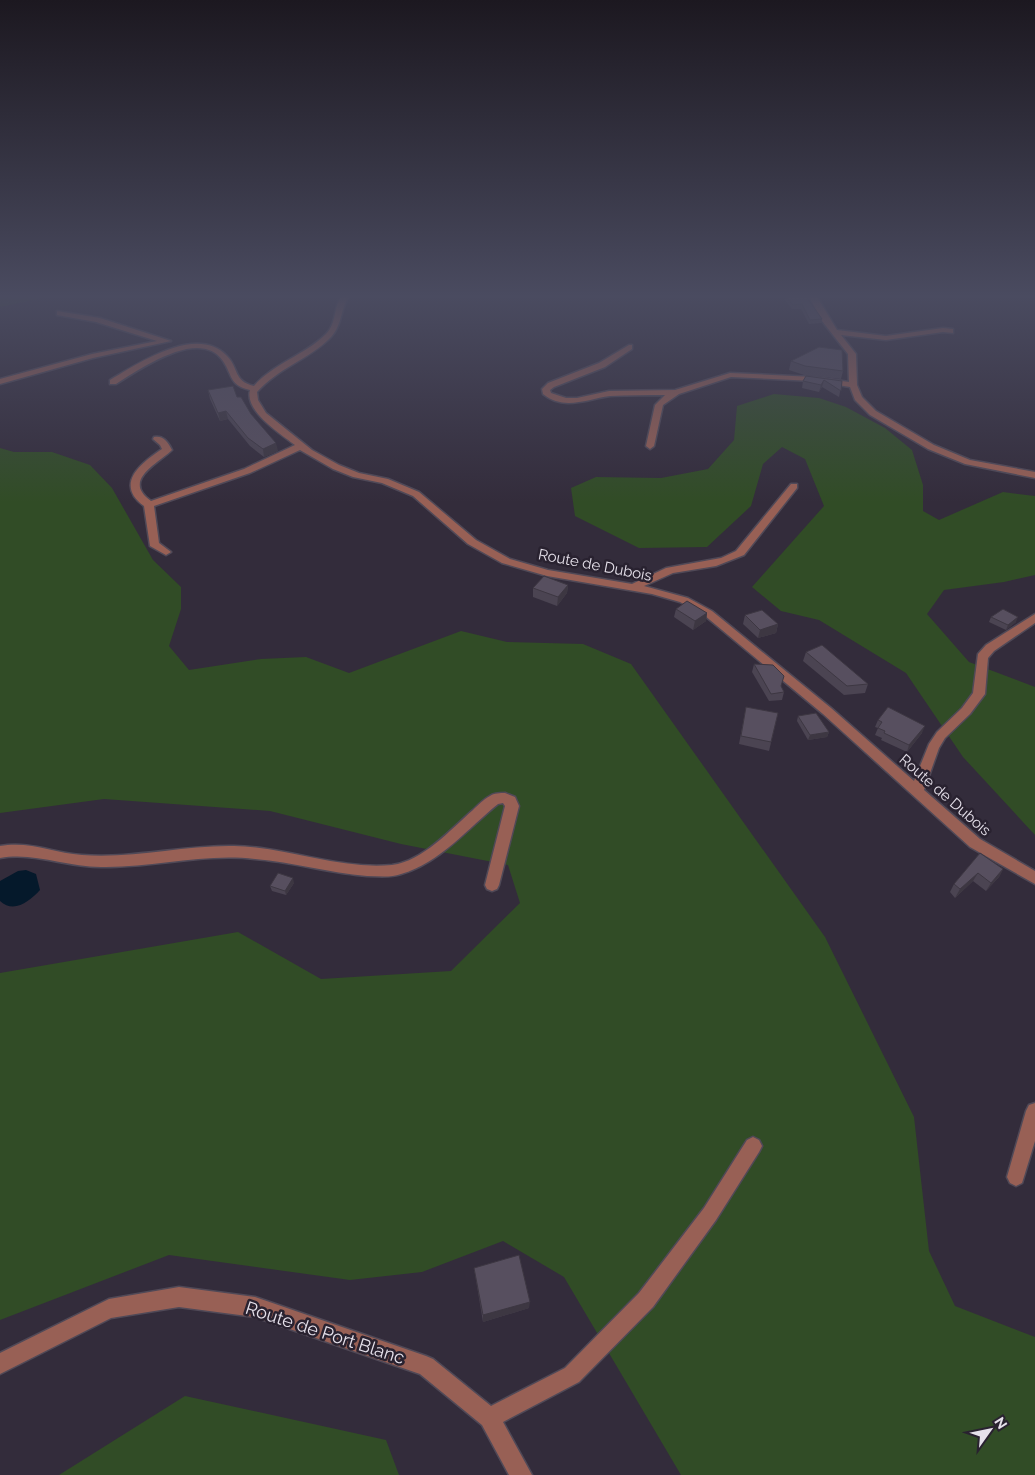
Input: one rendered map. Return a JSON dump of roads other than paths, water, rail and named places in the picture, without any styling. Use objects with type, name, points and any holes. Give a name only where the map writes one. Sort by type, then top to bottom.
[{"type":"street","points":[[0,382],[64,364]]},
{"type":"street","points":[[113,382],[144,364]]},
{"type":"street","points":[[228,364],[236,382],[255,389],[268,375],[286,364]]},
{"type":"street","points":[[604,364],[551,385],[546,389],[547,394],[564,402],[609,394],[676,392]]},
{"type":"street","points":[[852,364],[853,385],[858,398],[873,413],[931,447],[968,462],[1035,476]]},
{"type":"street","points":[[650,446],[659,405],[664,399],[676,392],[730,375],[814,379],[853,385]]},
{"type":"street","name":"Route de Dubois","points":[[255,389],[253,392],[254,400],[263,415],[301,446],[336,467],[356,475],[393,484],[416,494],[472,542],[506,561],[547,573],[635,587],[684,600],[708,613],[827,711],[975,843],[1035,878]]},
{"type":"street","points":[[158,439],[164,443],[166,450],[141,469],[137,473],[135,481],[138,495],[149,505],[154,544],[166,552]]},
{"type":"street","points":[[149,505],[247,471],[301,446]]},
{"type":"street","points":[[635,587],[665,571],[711,565],[740,553],[794,486]]},
{"type":"street","points":[[917,792],[933,747],[941,735],[966,711],[979,694],[982,658],[990,648],[1035,618]]},
{"type":"street","points":[[0,852],[25,848],[80,861],[118,862],[205,852],[256,853],[341,869],[392,871],[406,868],[425,859],[495,799],[505,798],[512,806],[492,885]]},
{"type":"street","points":[[1016,1177],[1035,1111]]},
{"type":"street","points":[[490,1418],[572,1376],[646,1300],[710,1214],[753,1146]]},
{"type":"street","name":"Route de Port Blanc","points":[[0,1364],[109,1309],[179,1297],[255,1307],[426,1366],[490,1418],[521,1475]]},
{"type":"water","points":[[26,870],[36,874],[40,890],[27,902],[16,906],[5,905],[0,901],[0,881],[18,871]]}]
